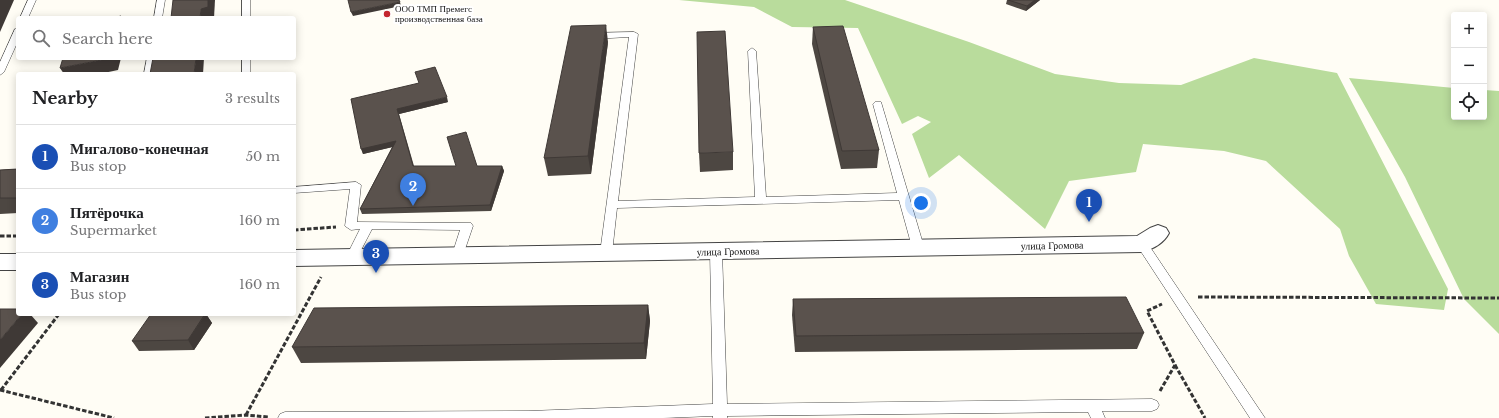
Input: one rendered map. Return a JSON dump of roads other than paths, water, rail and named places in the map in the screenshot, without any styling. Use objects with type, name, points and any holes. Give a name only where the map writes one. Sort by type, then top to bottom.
[{"type":"street","name":"улица Громова","points":[[296,258],[918,247],[1150,238]]},
{"type":"street","points":[[0,262],[16,262]]},
{"type":"lane","points":[[25,16],[32,0]]},
{"type":"lane","points":[[158,16],[161,0]]},
{"type":"lane","points":[[246,0],[246,16]]},
{"type":"lane","points":[[588,36],[634,34],[606,253]]},
{"type":"lane","points":[[0,72],[4,53],[16,35]]},
{"type":"lane","points":[[752,51],[761,200]]},
{"type":"lane","points":[[148,72],[151,60]]},
{"type":"lane","points":[[246,60],[246,72]]},
{"type":"lane","points":[[878,104],[918,247]]},
{"type":"lane","points":[[296,190],[356,185],[350,226],[466,226],[458,255]]},
{"type":"lane","points":[[613,204],[903,196]]},
{"type":"lane","points":[[342,257],[368,226]]},
{"type":"lane","points":[[1150,238],[1178,297],[1258,418]]},
{"type":"lane","points":[[716,251],[720,414]]},
{"type":"lane","points":[[285,418],[529,417],[890,412],[1096,412],[1152,405]]},
{"type":"place","name":"ООО ТМП Премегс производственная база","points":[[387,14]]},
{"type":"place","name":"Пятёрочка","points":[[413,206]]},
{"type":"place","name":"Мигалово-конечная","points":[[1089,222]]},
{"type":"place","name":"Магазин","points":[[376,273]]}]
